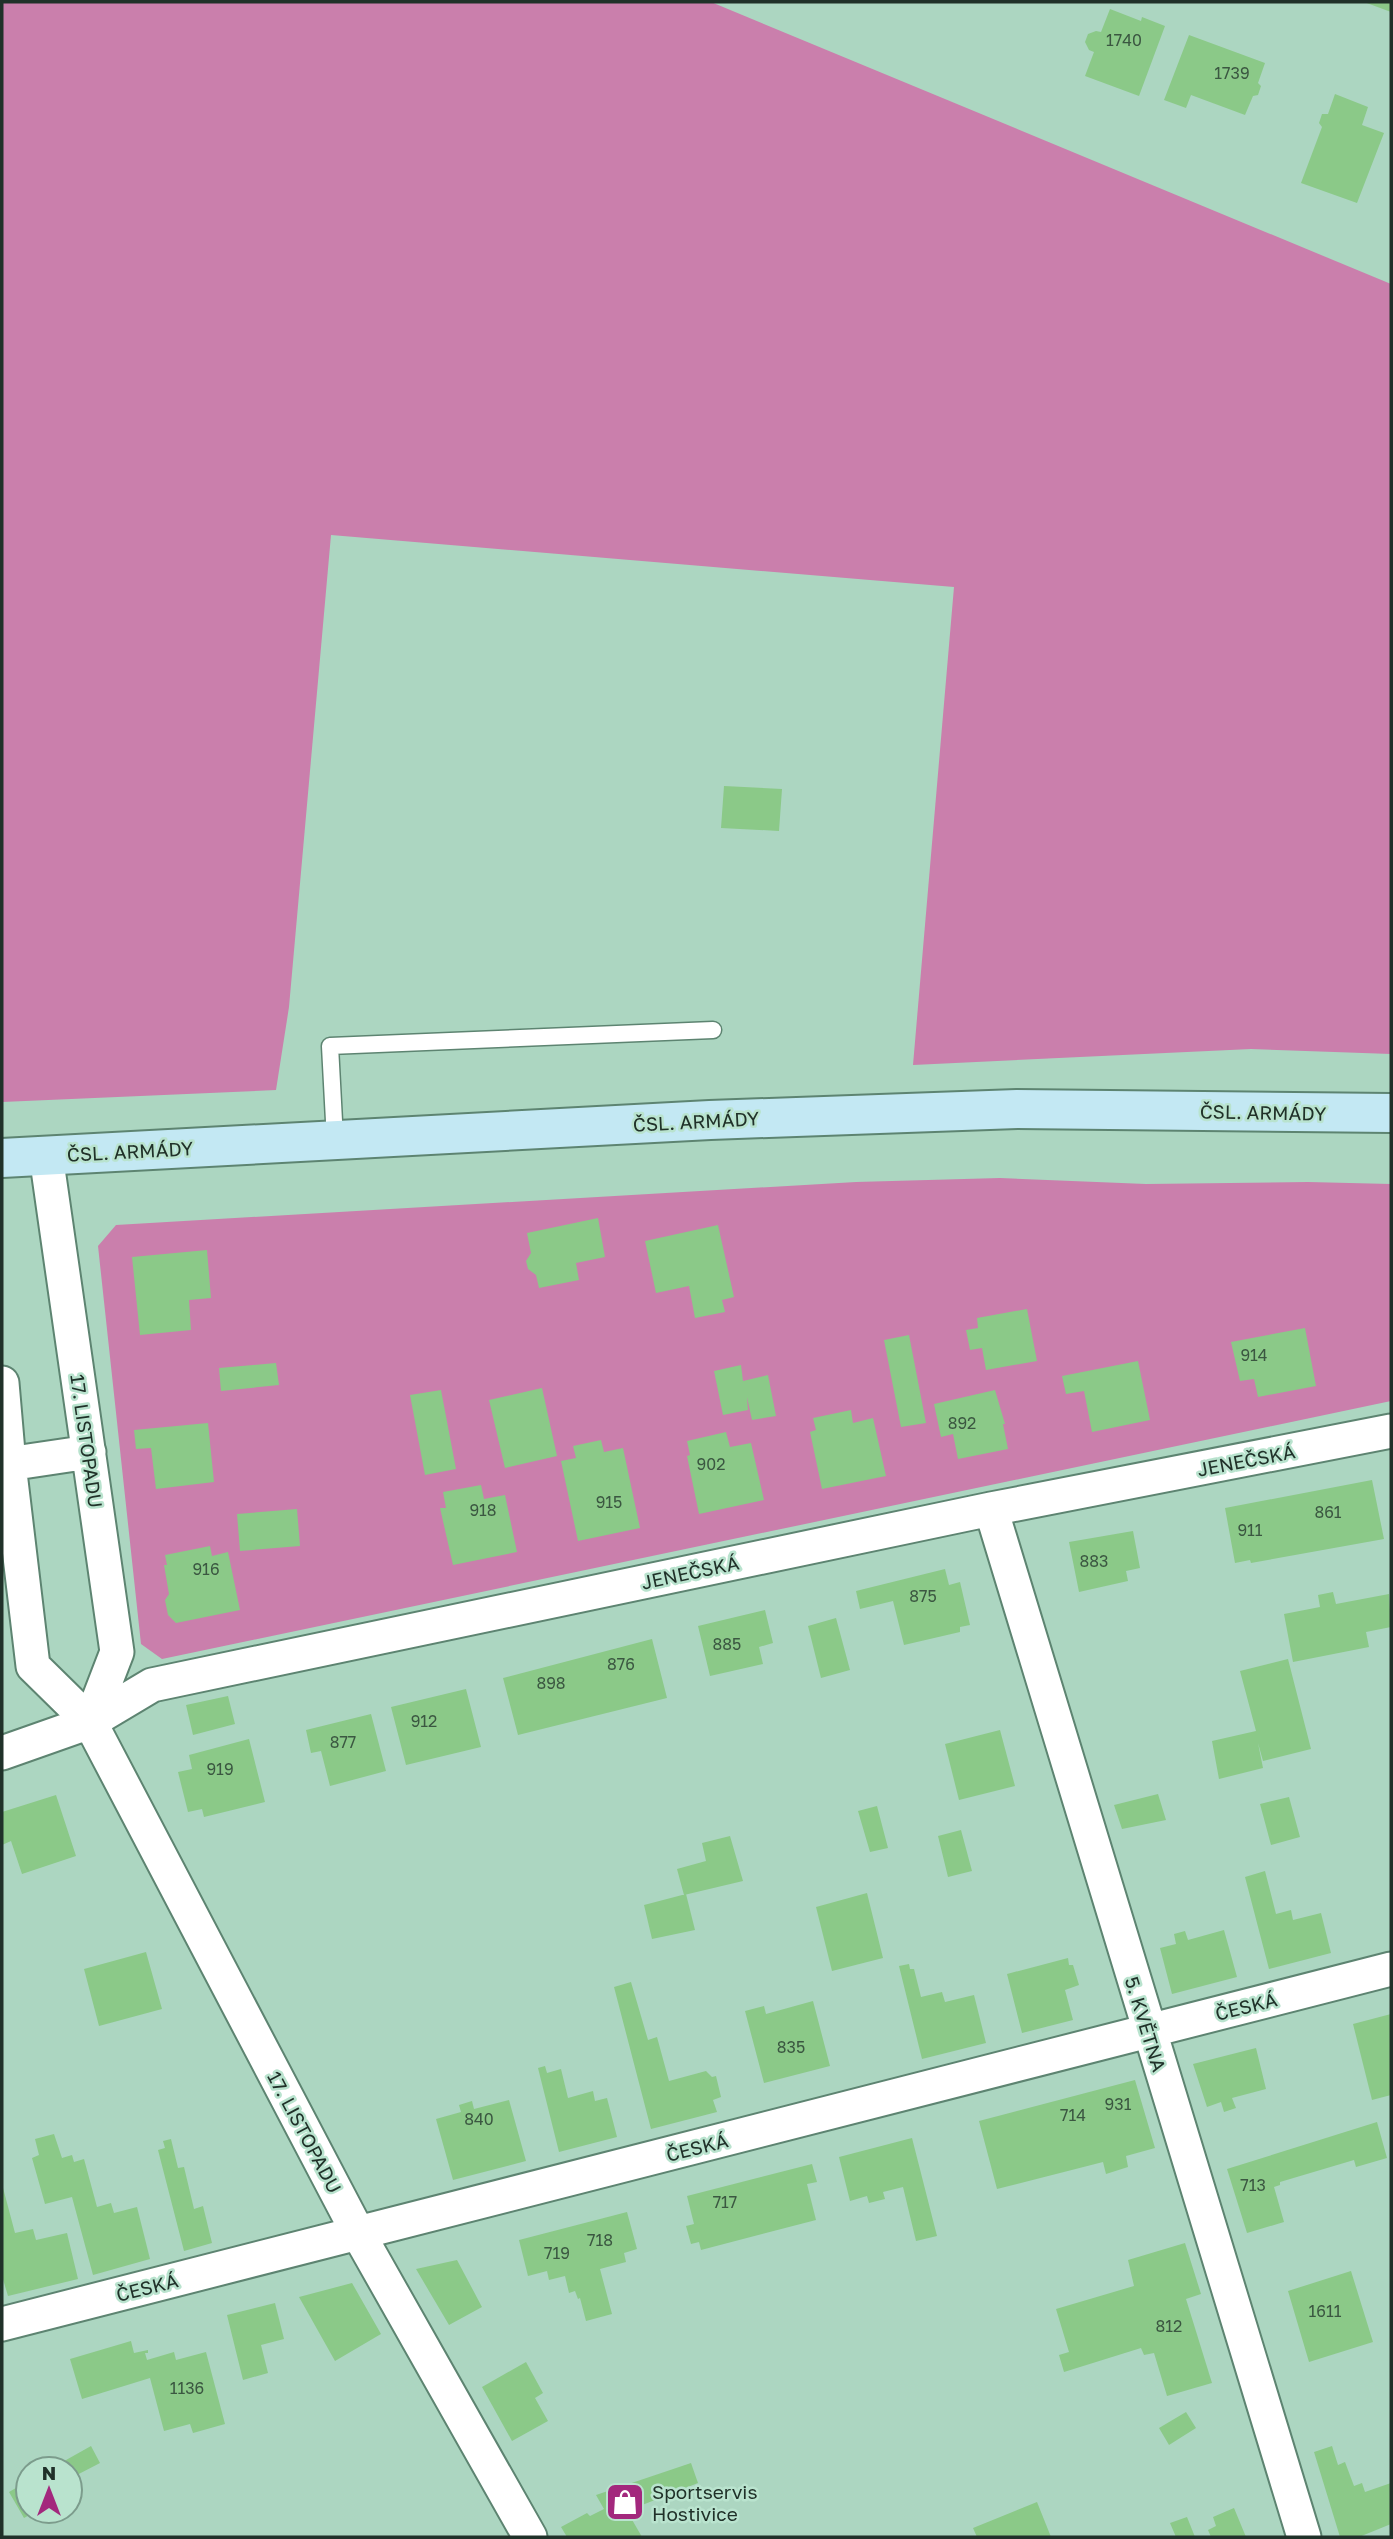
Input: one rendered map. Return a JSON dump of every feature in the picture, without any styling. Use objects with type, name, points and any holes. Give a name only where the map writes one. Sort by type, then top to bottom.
[{"type":"main road","name":"ČSL. ARMÁDY","points":[[2,1158],[710,1119],[1003,1110],[1391,1113]]},
{"type":"street","name":"17. LISTOPADU","points":[[46,1155],[117,1653],[90,1722]]},
{"type":"street","name":"17. LISTOPADU","points":[[2,1383],[5,1465],[33,1666],[90,1722],[358,2234],[530,2537]]},
{"type":"street","name":"JENEČSKÁ","points":[[2,1753],[90,1722],[152,1685],[991,1509],[1391,1431]]},
{"type":"street","points":[[5,1465],[89,1452]]},
{"type":"street","name":"5. KVĚTNA","points":[[991,1509],[1304,2537]]},
{"type":"street","name":"ČESKÁ","points":[[2,2324],[1391,1969]]},
{"type":"lane","points":[[335,1140],[330,1046],[713,1030]]},
{"type":"shaded area","points":[[2,2],[711,2],[1391,284],[1391,1054],[1251,1049],[913,1065],[954,587],[331,535],[289,1007],[276,1090],[2,1102]]},
{"type":"shaded area","points":[[1000,1178],[1146,1184],[1391,1184],[1391,1401],[162,1659],[141,1644],[98,1246],[116,1225],[856,1182]]},
{"type":"building","points":[[1364,2],[1391,2],[1391,12]]},
{"type":"building","points":[[1110,9],[1141,21],[1142,17],[1165,26],[1139,96],[1085,76],[1094,52],[1089,50],[1085,42],[1088,34],[1101,32]]},
{"type":"building","points":[[1189,35],[1265,63],[1258,83],[1261,86],[1258,95],[1253,96],[1245,115],[1191,95],[1186,108],[1164,100]]},
{"type":"building","points":[[1335,94],[1368,107],[1362,125],[1384,133],[1357,203],[1301,183],[1322,127],[1319,123],[1322,114],[1328,114]]},
{"type":"building","points":[[724,786],[782,789],[779,831],[721,828]]},
{"type":"building","points":[[598,1218],[605,1257],[576,1263],[579,1280],[539,1288],[536,1275],[528,1269],[526,1261],[531,1253],[527,1233]]},
{"type":"building","points":[[718,1225],[734,1297],[722,1300],[725,1312],[695,1318],[689,1286],[656,1293],[645,1241]]},
{"type":"building","points":[[207,1250],[211,1298],[189,1300],[191,1330],[140,1335],[132,1257]]},
{"type":"building","points":[[1027,1309],[1037,1361],[986,1370],[982,1348],[970,1350],[966,1330],[978,1328],[977,1318]]},
{"type":"building","points":[[1305,1328],[1316,1386],[1258,1397],[1254,1379],[1240,1381],[1231,1342]]},
{"type":"building","points":[[909,1335],[926,1423],[901,1427],[884,1340]]},
{"type":"building","points":[[1138,1361],[1150,1420],[1092,1432],[1084,1391],[1066,1394],[1062,1376]]},
{"type":"building","points":[[276,1363],[279,1385],[221,1391],[219,1368]]},
{"type":"building","points":[[741,1365],[743,1381],[768,1375],[776,1416],[752,1420],[747,1397],[748,1410],[723,1415],[714,1371]]},
{"type":"building","points":[[542,1388],[557,1456],[505,1468],[489,1400]]},
{"type":"building","points":[[441,1390],[456,1469],[425,1475],[410,1395]]},
{"type":"building","points":[[995,1390],[1005,1424],[1008,1449],[958,1459],[953,1434],[941,1437],[934,1404]]},
{"type":"building","points":[[851,1410],[853,1423],[873,1418],[886,1476],[822,1489],[810,1432],[816,1430],[813,1418]]},
{"type":"building","points":[[208,1423],[214,1482],[156,1489],[151,1448],[136,1449],[134,1430]]},
{"type":"building","points":[[726,1432],[730,1447],[751,1443],[764,1500],[699,1514],[687,1456],[690,1455],[687,1441]]},
{"type":"building","points":[[601,1440],[604,1452],[623,1448],[640,1528],[578,1541],[561,1461],[576,1458],[573,1446]]},
{"type":"building","points":[[1372,1480],[1384,1539],[1251,1563],[1250,1560],[1235,1563],[1225,1508]]},
{"type":"building","points":[[481,1485],[484,1499],[505,1495],[517,1552],[453,1565],[440,1508],[446,1508],[443,1492]]},
{"type":"building","points":[[297,1509],[300,1546],[240,1551],[237,1514]]},
{"type":"building","points":[[1133,1531],[1140,1568],[1126,1571],[1128,1581],[1079,1592],[1069,1542]]},
{"type":"building","points":[[210,1546],[212,1556],[228,1552],[240,1610],[176,1623],[168,1615],[165,1600],[169,1594],[165,1555]]},
{"type":"building","points":[[945,1569],[949,1585],[960,1582],[970,1625],[960,1627],[960,1632],[904,1645],[893,1601],[860,1609],[856,1591]]},
{"type":"building","points":[[1333,1592],[1336,1604],[1389,1594],[1391,1627],[1366,1632],[1369,1647],[1293,1662],[1284,1614],[1320,1607],[1318,1595]]},
{"type":"building","points":[[765,1610],[773,1643],[759,1647],[763,1664],[710,1676],[698,1626]]},
{"type":"building","points":[[836,1618],[850,1670],[821,1678],[808,1626]]},
{"type":"building","points":[[652,1639],[667,1698],[518,1735],[503,1678]]},
{"type":"building","points":[[1288,1659],[1311,1749],[1263,1761],[1258,1743],[1263,1768],[1219,1779],[1212,1741],[1256,1731],[1240,1671]]},
{"type":"building","points":[[466,1689],[481,1747],[406,1765],[391,1707]]},
{"type":"building","points":[[228,1696],[235,1724],[193,1735],[186,1705]]},
{"type":"building","points":[[371,1714],[386,1771],[330,1786],[321,1751],[311,1753],[306,1730]]},
{"type":"building","points":[[1000,1730],[1015,1786],[959,1800],[945,1744]]},
{"type":"building","points":[[249,1739],[265,1802],[204,1817],[202,1809],[188,1812],[178,1772],[192,1769],[189,1755]]},
{"type":"building","points":[[1158,1794],[1166,1820],[1122,1829],[1114,1805]]},
{"type":"building","points":[[56,1795],[76,1856],[22,1874],[11,1841],[2,1845],[2,1812]]},
{"type":"building","points":[[1289,1797],[1300,1837],[1271,1845],[1260,1804]]},
{"type":"building","points":[[877,1806],[888,1848],[870,1852],[858,1811]]},
{"type":"building","points":[[961,1830],[972,1871],[948,1877],[938,1836]]},
{"type":"building","points":[[730,1836],[743,1881],[684,1895],[677,1869],[706,1861],[702,1843]]},
{"type":"building","points":[[1265,1871],[1276,1914],[1291,1910],[1293,1920],[1321,1913],[1331,1953],[1269,1969],[1245,1877]]},
{"type":"building","points":[[867,1893],[883,1958],[832,1971],[816,1907]]},
{"type":"building","points":[[686,1894],[695,1930],[652,1939],[644,1905]]},
{"type":"building","points":[[1224,1930],[1237,1977],[1172,1994],[1160,1948],[1176,1944],[1174,1934],[1185,1931],[1188,1940]]},
{"type":"building","points":[[146,1952],[162,2009],[99,2026],[84,1969]]},
{"type":"building","points":[[1068,1958],[1079,1985],[1065,1990],[1073,2020],[1022,2033],[1007,1974]]},
{"type":"building","points":[[909,1964],[910,1969],[914,1969],[921,1997],[942,1992],[945,2002],[974,1995],[986,2043],[922,2059],[899,1966]]},
{"type":"building","points":[[631,1982],[648,2040],[657,2037],[669,2081],[706,2071],[712,2077],[716,2076],[721,2097],[713,2100],[717,2112],[651,2129],[614,1987]]},
{"type":"building","points":[[813,2001],[830,2066],[764,2083],[745,2011],[764,2006],[766,2014]]},
{"type":"building","points":[[1391,2014],[1391,2095],[1372,2100],[1353,2024]]},
{"type":"building","points":[[1256,2048],[1266,2089],[1232,2098],[1236,2108],[1224,2112],[1221,2102],[1207,2107],[1193,2064]]},
{"type":"building","points":[[545,2066],[547,2073],[561,2069],[568,2098],[593,2091],[595,2101],[607,2098],[617,2137],[559,2152],[538,2068]]},
{"type":"building","points":[[1135,2080],[1155,2148],[1126,2156],[1128,2167],[1106,2174],[1103,2162],[997,2189],[979,2121]]},
{"type":"building","points":[[509,2100],[526,2161],[453,2180],[436,2119],[461,2112],[459,2105],[472,2101],[474,2109]]},
{"type":"building","points":[[1377,2122],[1387,2158],[1356,2167],[1354,2160],[1280,2182],[1280,2185],[1274,2187],[1284,2222],[1247,2233],[1227,2169]]},
{"type":"building","points":[[54,2134],[62,2158],[72,2155],[74,2162],[84,2159],[97,2207],[111,2203],[114,2213],[137,2207],[150,2259],[93,2275],[72,2197],[45,2204],[32,2158],[39,2155],[35,2139]]},
{"type":"building","points":[[912,2138],[937,2236],[916,2241],[903,2187],[883,2192],[885,2199],[869,2203],[867,2196],[850,2201],[839,2157]]},
{"type":"building","points":[[171,2139],[178,2168],[184,2167],[194,2209],[203,2206],[212,2243],[184,2251],[158,2150],[165,2148],[163,2141]]},
{"type":"building","points":[[812,2164],[817,2182],[807,2184],[816,2220],[701,2250],[699,2242],[691,2244],[686,2226],[694,2224],[687,2196]]},
{"type":"building","points":[[2,2184],[15,2233],[33,2229],[36,2240],[67,2233],[78,2279],[8,2296],[2,2276]]},
{"type":"building","points":[[627,2212],[637,2249],[624,2253],[626,2262],[600,2269],[612,2314],[586,2321],[580,2298],[578,2299],[575,2291],[569,2293],[565,2276],[549,2280],[547,2271],[528,2276],[519,2240]]},
{"type":"building","points":[[1185,2243],[1201,2294],[1186,2299],[1212,2383],[1167,2396],[1154,2353],[1144,2355],[1141,2348],[1064,2372],[1059,2355],[1069,2352],[1056,2309],[1134,2286],[1128,2260]]},
{"type":"building","points":[[457,2260],[482,2307],[449,2325],[416,2269]]},
{"type":"building","points":[[1351,2271],[1373,2342],[1309,2362],[1288,2291]]},
{"type":"building","points":[[352,2283],[381,2334],[335,2361],[299,2297]]},
{"type":"building","points":[[275,2303],[284,2339],[261,2345],[268,2373],[243,2380],[227,2315]]},
{"type":"building","points":[[131,2341],[134,2353],[148,2350],[148,2353],[145,2353],[147,2360],[174,2352],[176,2360],[206,2352],[225,2424],[193,2433],[190,2424],[164,2431],[150,2378],[82,2399],[70,2359]]},
{"type":"building","points":[[526,2362],[543,2393],[535,2398],[548,2421],[512,2441],[482,2387]]},
{"type":"building","points":[[1186,2412],[1196,2428],[1169,2445],[1159,2428]]},
{"type":"building","points":[[91,2446],[100,2463],[84,2471],[84,2455],[75,2455]]},
{"type":"building","points":[[1332,2446],[1338,2465],[1345,2462],[1354,2486],[1362,2483],[1365,2492],[1391,2483],[1391,2524],[1359,2537],[1340,2537],[1314,2452]]},
{"type":"building","name":"Sportservis Hostivice","points":[[691,2463],[698,2483],[627,2511],[642,2537],[567,2537],[561,2527],[587,2513],[590,2516],[604,2509],[596,2495]]},
{"type":"building","points":[[1037,2502],[1051,2537],[977,2537],[973,2528]]},
{"type":"building","points":[[1234,2508],[1246,2537],[1211,2537],[1208,2530],[1216,2526],[1213,2517]]},
{"type":"building","points":[[1187,2517],[1195,2537],[1176,2537],[1170,2523]]},
{"type":"place","name":"Sportservis Hostivice","points":[[625,2502]]}]
